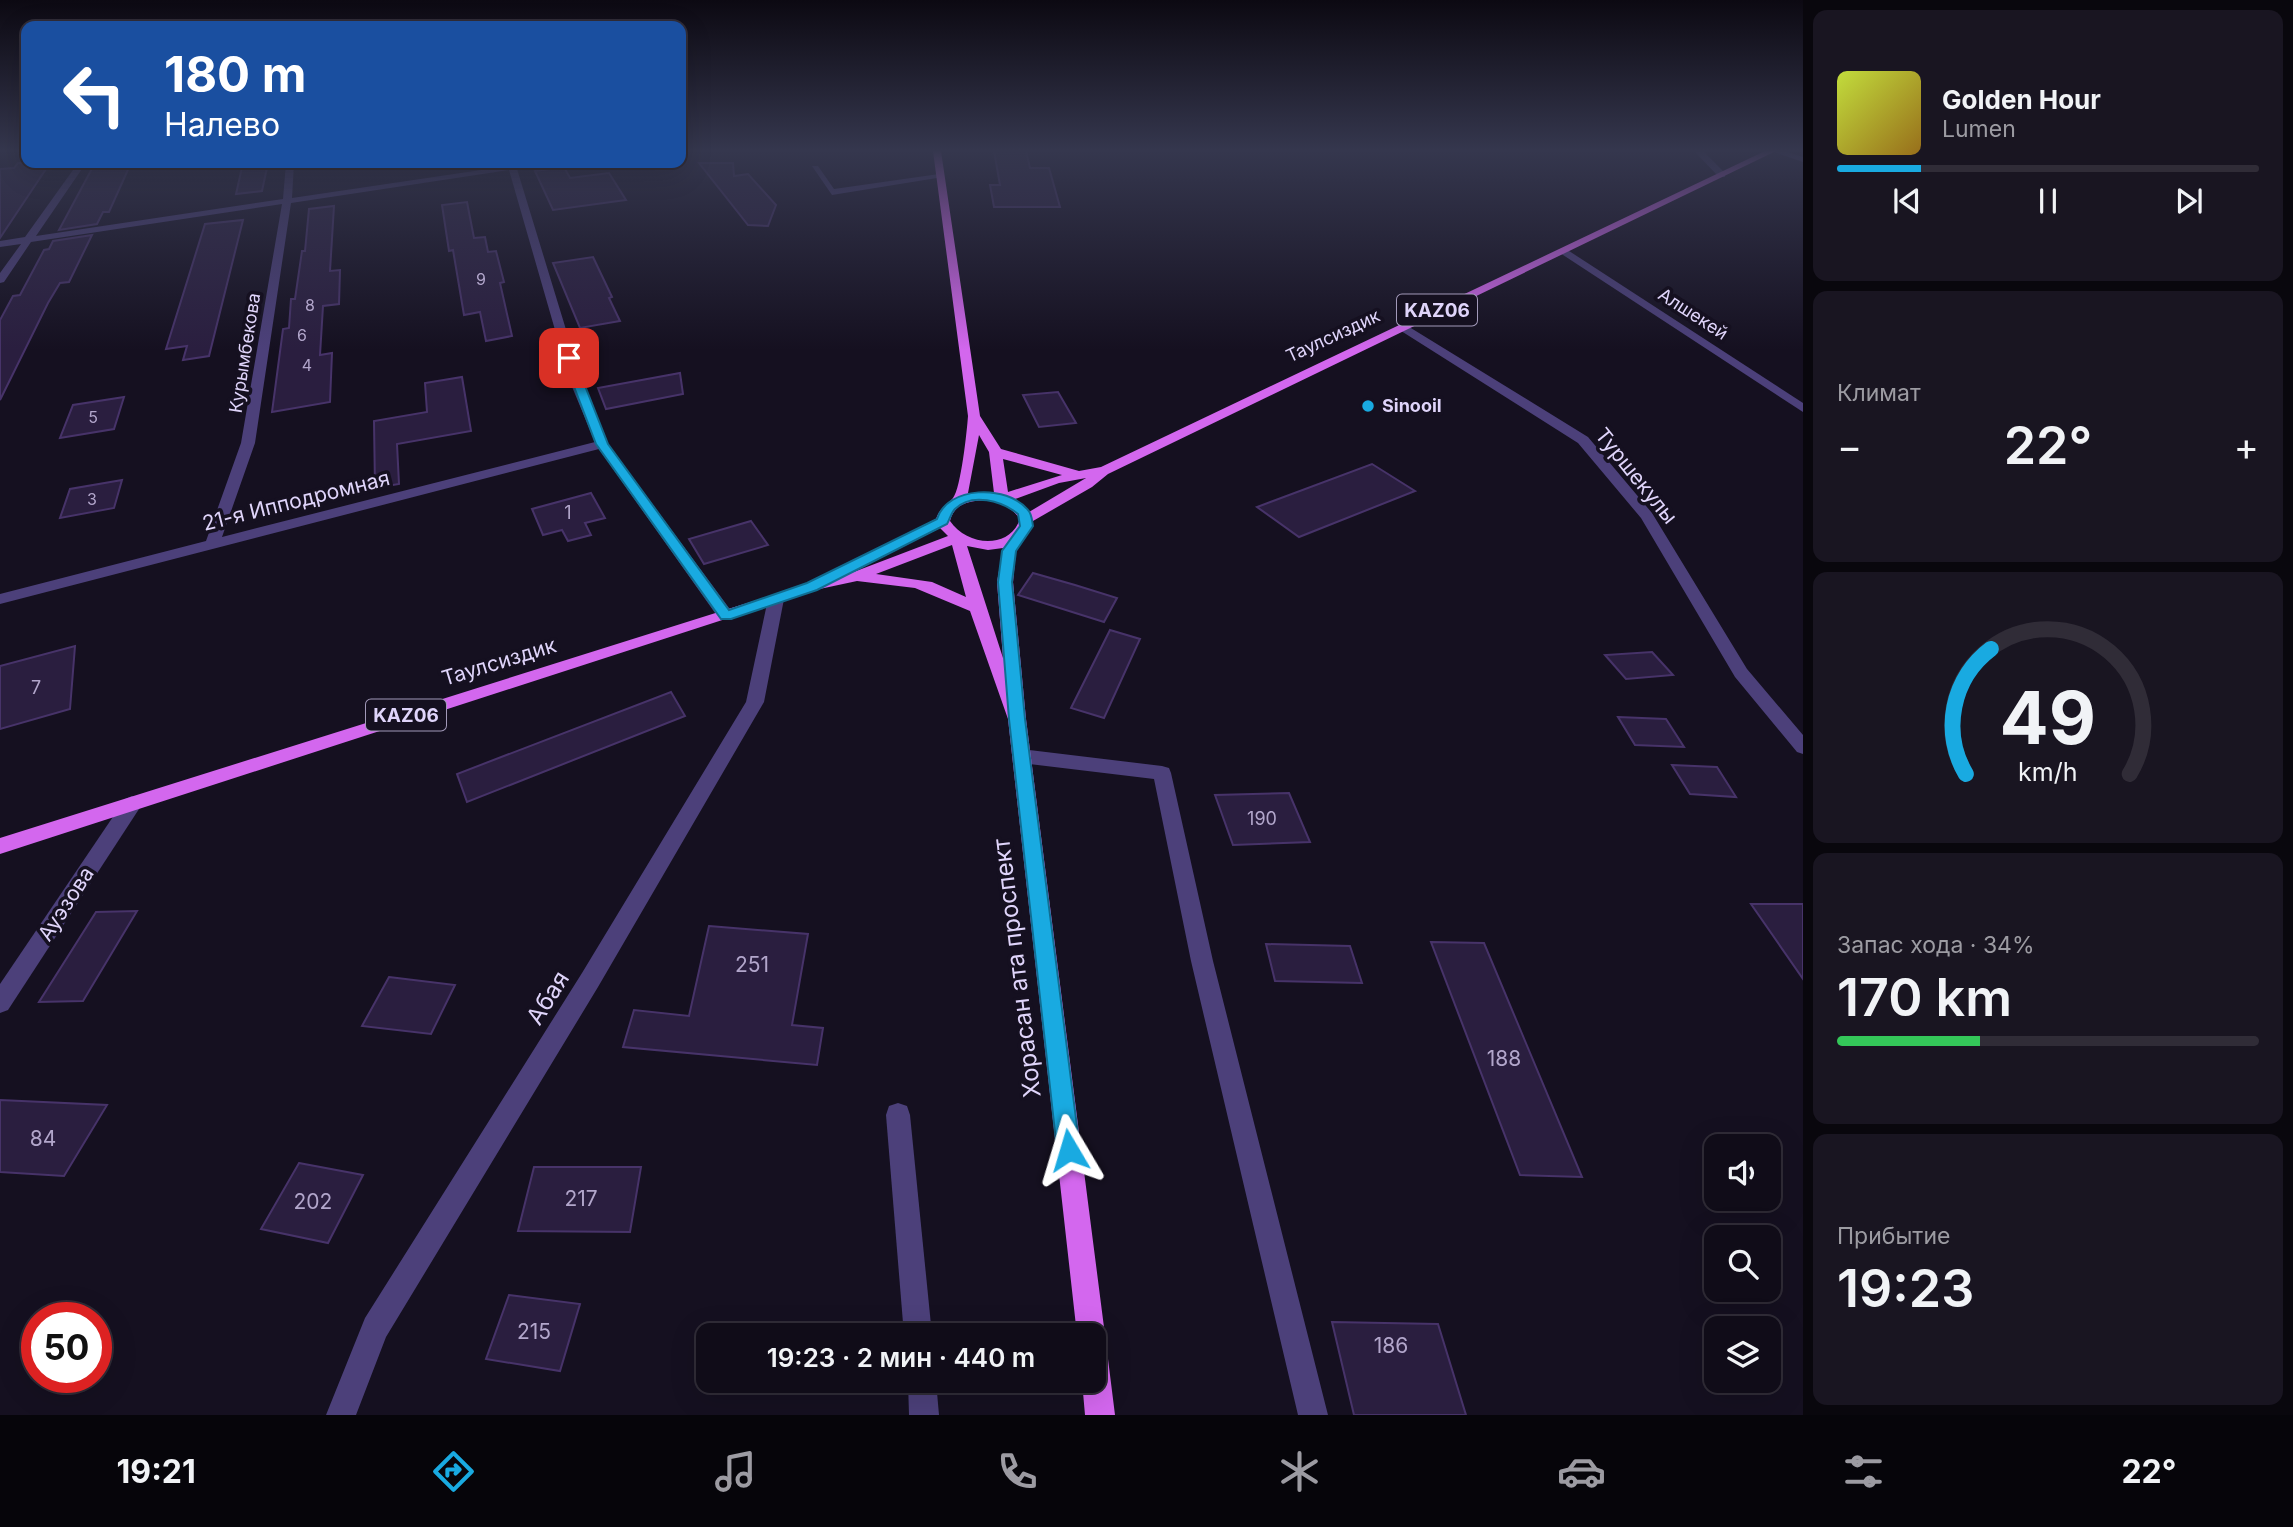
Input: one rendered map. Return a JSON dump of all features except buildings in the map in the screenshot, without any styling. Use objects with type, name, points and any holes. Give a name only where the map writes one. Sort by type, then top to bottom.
[{"type":"main road","points":[[945,217],[974,416],[972,449],[960,499]]},
{"type":"main road","name":"Таулсиздик","points":[[1027,519],[1087,484],[1103,471],[1633,217]]},
{"type":"main road","points":[[974,416],[996,452],[1002,499]]},
{"type":"main road","points":[[996,452],[1040,466],[1080,474]]},
{"type":"main road","name":"Таулсиздик","points":[[1002,499],[1056,480],[1103,471]]},
{"type":"main road","points":[[981,496],[1002,499],[1019,507],[1027,519],[1023,532],[1017,538],[987,545],[957,538],[945,528],[943,521],[946,509],[960,499],[981,496]]},
{"type":"main road","name":"Таулсиздик","points":[[812,586],[943,521]]},
{"type":"main road","name":"Таулсиздик","points":[[0,846],[373,725],[726,616],[812,586],[855,577],[957,538]]},
{"type":"main road","name":"Хорасан ата проспект","points":[[957,538],[977,608],[1017,719]]},
{"type":"main road","name":"Хорасан ата проспект","points":[[1017,538],[1009,551],[1005,582],[1017,719],[1090,1323]]},
{"type":"main road","points":[[855,577],[932,587],[977,608]]},
{"type":"main road","points":[[1098,1393],[1101,1415]]},
{"type":"street","points":[[0,280],[43,217]]},
{"type":"street","points":[[0,244],[176,217]]},
{"type":"street","name":"Курымбекова","points":[[212,544],[248,443],[284,217]]},
{"type":"street","points":[[527,217],[576,382],[602,444],[726,616]]},
{"type":"street","name":"Алшекей","points":[[1563,250],[1803,408]]},
{"type":"street","name":"Туршекулы","points":[[1402,327],[1583,440],[1647,516],[1741,673],[1803,747]]},
{"type":"street","name":"21-я Ипподромная","points":[[0,598],[602,444]]},
{"type":"street","name":"Абая","points":[[341,1415],[375,1328],[590,980],[755,702],[776,598]]},
{"type":"street","points":[[1021,756],[1162,773],[1206,974],[1313,1415]]},
{"type":"street","name":"Ауэзова","points":[[0,1003],[131,804]]},
{"type":"street","points":[[898,1115],[917,1323]]},
{"type":"street","points":[[923,1393],[924,1415]]},
{"type":"place","name":"Sinooil","points":[[1368,406]]},
{"type":"route","points":[[569,358],[602,444],[726,616],[812,586],[943,521],[946,509],[960,499],[992,496],[1011,502],[1024,513],[1026,526],[1009,551],[1006,600],[1017,719],[1069,1150]]}]
